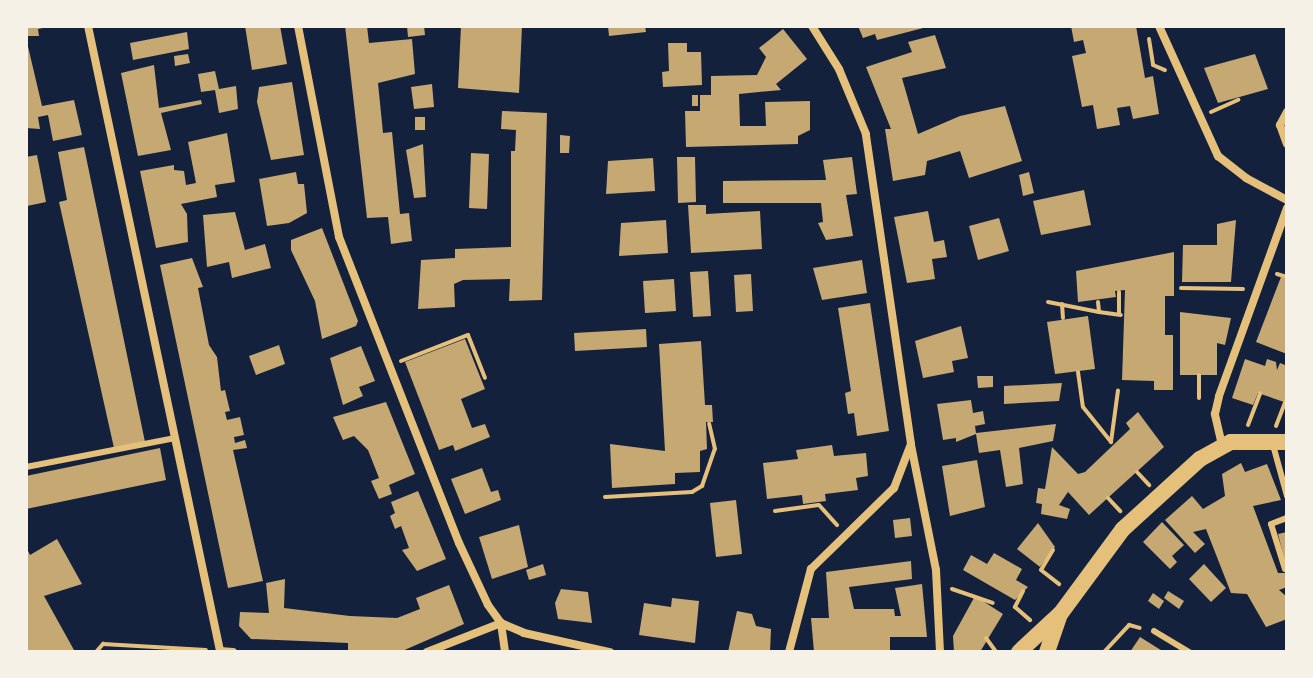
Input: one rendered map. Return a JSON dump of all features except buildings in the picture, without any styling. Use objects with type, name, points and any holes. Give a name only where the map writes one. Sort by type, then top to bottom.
[{"type":"main road","points":[[1047,652],[1061,613],[1123,529],[1200,459],[1222,445],[1243,440],[1279,441]]},
{"type":"main road","points":[[1019,652],[1061,613]]},
{"type":"street","points":[[88,26],[220,651],[233,652]]},
{"type":"street","points":[[298,26],[333,217],[389,366],[488,605],[501,623],[505,652]]},
{"type":"street","points":[[812,26],[839,69],[866,134],[911,444],[938,584],[940,652]]},
{"type":"street","points":[[1159,26],[1199,117],[1226,164],[1287,200]]},
{"type":"street","points":[[1287,112],[1280,125],[1287,144]]},
{"type":"street","points":[[1222,445],[1215,414],[1245,317],[1287,208]]},
{"type":"street","points":[[789,652],[807,577],[819,556],[894,488],[911,444]]},
{"type":"street","points":[[427,652],[501,623],[548,642],[610,652]]},
{"type":"lane","points":[[26,467],[175,438]]},
{"type":"lane","points":[[1279,441],[1287,496]]},
{"type":"lane","points":[[1285,569],[1271,524],[1287,518]]},
{"type":"lane","points":[[1154,631],[1189,652]]},
{"type":"path","points":[[1199,117],[1238,100]]},
{"type":"path","points":[[1181,288],[1256,289]]},
{"type":"path","points":[[1048,302],[1120,315],[1119,292]]},
{"type":"path","points":[[1098,302],[1099,312]]},
{"type":"path","points":[[1062,304],[1063,318]]},
{"type":"path","points":[[389,366],[468,335],[485,378]]},
{"type":"path","points":[[1078,372],[1083,407],[1111,442],[1118,390]]},
{"type":"path","points":[[1199,375],[1199,398]]},
{"type":"path","points":[[1243,440],[1260,393]]},
{"type":"path","points":[[1279,441],[1285,402]]},
{"type":"path","points":[[605,497],[692,492],[702,486],[715,449],[709,424]]},
{"type":"path","points":[[775,511],[819,505],[844,533]]},
{"type":"path","points":[[1053,550],[1041,570],[1073,595]]},
{"type":"path","points":[[938,584],[993,603]]},
{"type":"path","points":[[1023,591],[1016,609],[1042,630]]},
{"type":"path","points":[[1104,652],[1129,625],[1154,631]]},
{"type":"path","points":[[986,638],[996,652]]},
{"type":"path","points":[[96,652],[103,644],[220,651]]}]
